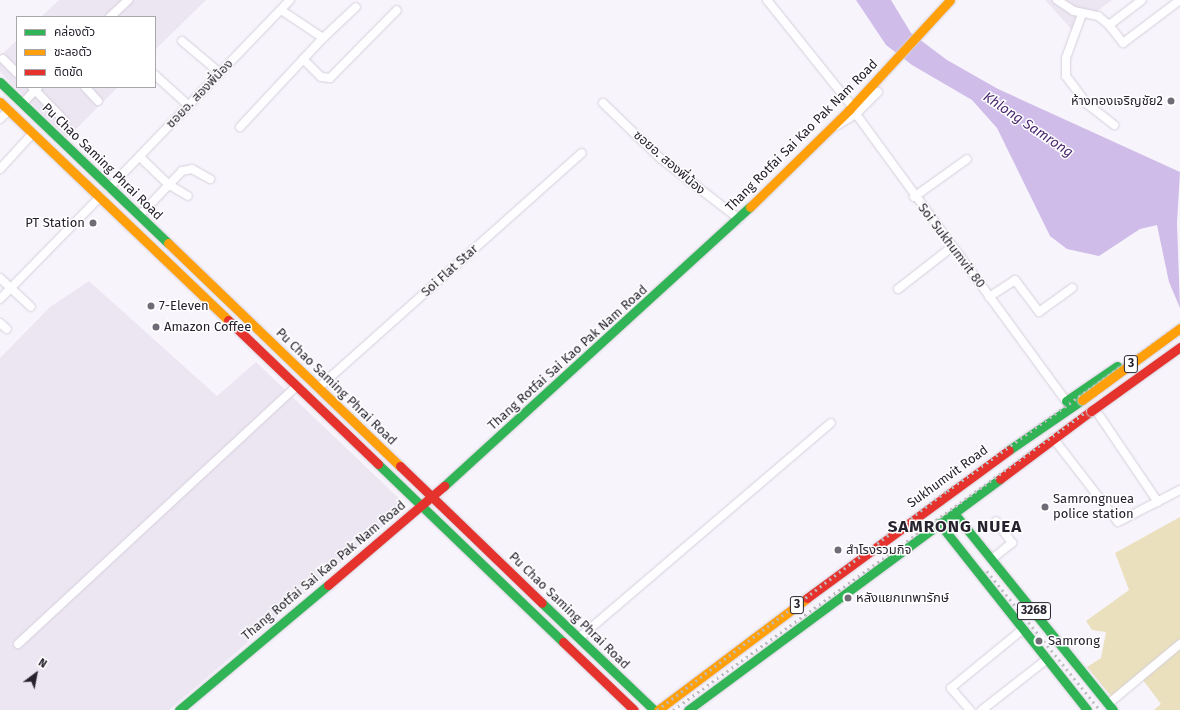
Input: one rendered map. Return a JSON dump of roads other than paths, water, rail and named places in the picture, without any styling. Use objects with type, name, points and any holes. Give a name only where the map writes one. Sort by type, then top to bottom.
[{"type":"main road","name":"Thang Rotfai Sai Kao Pak Nam Road","points":[[180,710],[422,506],[739,219],[832,126],[854,110],[895,59],[950,0]]},
{"type":"main road","name":"Pu Chao Saming Phrai Road","points":[[0,82],[654,710]]},
{"type":"main road","name":"Pu Chao Saming Phrai Road","points":[[0,102],[227,318],[634,710]]},
{"type":"main road","points":[[100,197],[109,188]]},
{"type":"main road","name":"Sukhumvit Road","points":[[658,710],[937,500],[1082,400],[1180,328]]},
{"type":"main road","points":[[1034,432],[1045,417],[1066,401],[1137,352],[1151,347],[1161,362],[1158,371],[1095,413]]},
{"type":"main road","name":"3","points":[[688,710],[1053,438],[1095,413],[1180,347]]},
{"type":"main road","points":[[996,458],[1007,472]]},
{"type":"main road","points":[[937,500],[954,512]]},
{"type":"main road","points":[[937,500],[940,523]]},
{"type":"main road","name":"3268","points":[[954,512],[1111,707]]},
{"type":"main road","name":"3268","points":[[940,523],[1087,710]]},
{"type":"street","points":[[111,16],[128,0]]},
{"type":"street","name":"ซอยอ. สองพี่น้อง","points":[[109,188],[290,0]]},
{"type":"street","name":"Soi Sukhumvit 80","points":[[766,0],[854,110],[914,196],[1066,401]]},
{"type":"street","points":[[1057,0],[1082,14],[1098,16],[1109,25],[1122,43],[1175,1]]},
{"type":"street","points":[[1109,25],[1142,0]]},
{"type":"street","points":[[240,126],[323,38],[356,7]]},
{"type":"street","points":[[281,10],[323,38]]},
{"type":"street","points":[[303,59],[321,77],[330,78],[397,10]]},
{"type":"street","points":[[1082,14],[1066,58],[1066,76],[1086,103],[1114,125]]},
{"type":"street","points":[[182,41],[220,73]]},
{"type":"street","points":[[3,59],[16,72]]},
{"type":"street","points":[[156,76],[188,105]]},
{"type":"street","points":[[22,103],[35,88],[65,121]]},
{"type":"street","points":[[86,88],[98,101]]},
{"type":"street","points":[[854,110],[878,92]]},
{"type":"street","name":"ซอยอ. สองพี่น้อง","points":[[603,102],[660,158],[739,219]]},
{"type":"street","points":[[0,119],[8,110]]},
{"type":"street","points":[[0,169],[32,133]]},
{"type":"street","name":"Soi Flat Star","points":[[318,388],[582,153]]},
{"type":"street","points":[[140,157],[168,184],[188,196]]},
{"type":"street","points":[[914,196],[967,159]]},
{"type":"street","points":[[139,216],[168,184],[187,169],[210,179]]},
{"type":"street","points":[[0,298],[100,197]]},
{"type":"street","points":[[898,289],[952,247]]},
{"type":"street","points":[[0,278],[31,307]]},
{"type":"street","points":[[989,297],[1015,280],[1039,312],[1072,288]]},
{"type":"street","points":[[227,318],[235,308]]},
{"type":"street","points":[[0,323],[7,329]]},
{"type":"street","points":[[18,644],[297,386]]},
{"type":"street","points":[[1095,413],[1158,502]]},
{"type":"street","points":[[579,638],[831,423]]},
{"type":"street","points":[[1053,438],[1118,522],[1180,490]]},
{"type":"street","points":[[992,559],[1012,543],[996,522]]},
{"type":"street","points":[[970,710],[951,688],[1023,629]]},
{"type":"street","points":[[1111,707],[1180,644]]},
{"type":"street","points":[[982,710],[1047,659]]},
{"type":"street","points":[[700,700],[702,710]]},
{"type":"water","name":"Khlong Samrong","points":[[856,0],[891,0],[911,33],[947,60],[998,89],[1180,172],[1177,223],[1180,308],[1169,282],[1157,225],[1140,229],[1099,256],[1067,249],[1050,236],[997,128],[972,100],[912,65],[886,45]]},
{"type":"railway","points":[[657,710],[947,491],[1180,324]]},
{"type":"railway","points":[[673,710],[1180,344]]},
{"type":"railway","points":[[987,571],[1100,710]]},
{"type":"place","name":"ห้างทองเจริญชัย2","points":[[1171,101]]},
{"type":"place","name":"PT Station","points":[[93,223]]},
{"type":"place","name":"7-Eleven","points":[[151,306]]},
{"type":"place","name":"Amazon Coffee","points":[[156,327]]},
{"type":"place","name":"Samrongnuea police station","points":[[1045,507]]},
{"type":"place","name":"สำโรงรวมกิจ","points":[[838,550]]},
{"type":"place","name":"หลังแยกเทพารักษ์","points":[[848,598]]},
{"type":"place","name":"Samrong","points":[[1039,641]]},
{"type":"district","name":"SAMRONG NUEA","points":[[955,527]]}]
